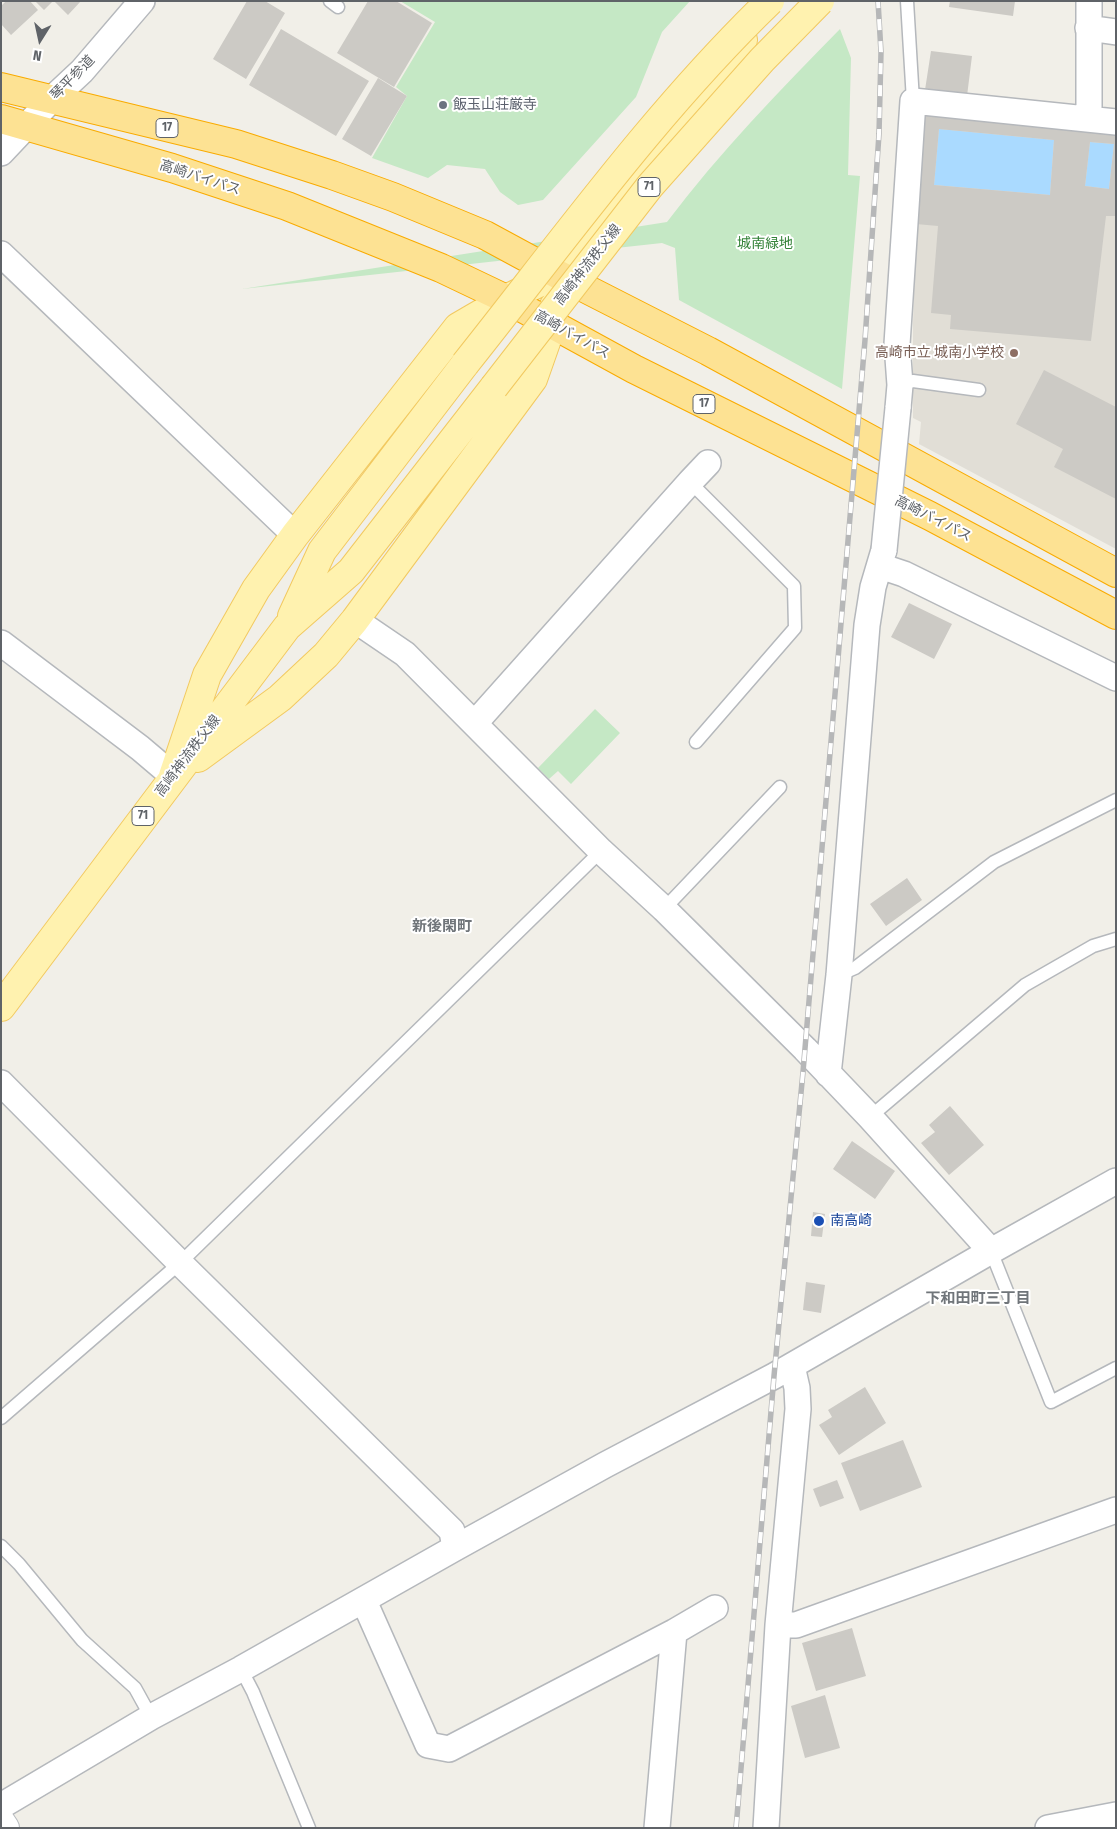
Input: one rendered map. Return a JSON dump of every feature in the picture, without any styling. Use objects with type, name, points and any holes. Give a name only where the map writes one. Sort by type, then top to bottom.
[{"type":"highway","name":"17","points":[[1,87],[236,144],[393,197],[485,235],[708,351],[1116,573]]},
{"type":"highway","name":"高崎バイパス","points":[[14,122],[172,168],[287,206],[424,261],[506,299],[634,369],[930,516],[1116,615]]},
{"type":"main road","name":"高崎神流秩父線","points":[[287,627],[322,551],[465,364],[628,158],[680,96],[737,33],[770,1]]},
{"type":"main road","name":"71","points":[[173,776],[207,675],[256,589],[295,535],[458,327],[506,299],[557,274],[689,116],[744,40],[781,1]]},
{"type":"main road","name":"71","points":[[689,116],[813,1]]},
{"type":"main road","name":"高崎神流秩父線","points":[[1,1007],[287,627],[351,571],[650,186],[762,60],[820,1]]},
{"type":"main road","name":"71","points":[[173,776],[280,698],[326,654],[355,620],[534,379],[552,325],[557,274]]},
{"type":"main road","points":[[1,1822],[5,1828]]},
{"type":"street","name":"琴平参道","points":[[1,153],[14,122],[52,99],[82,71],[142,1]]},
{"type":"street","points":[[1089,1],[1090,118]]},
{"type":"street","points":[[1088,28],[1116,32]]},
{"type":"street","points":[[828,1074],[839,975],[867,625],[873,587],[882,558],[899,397],[897,344],[913,101],[1116,122]]},
{"type":"street","points":[[1,254],[295,535]]},
{"type":"street","points":[[475,723],[708,463]]},
{"type":"street","points":[[882,558],[904,574],[1116,678]]},
{"type":"street","points":[[355,620],[405,654],[601,851],[664,909],[870,1117],[991,1251]]},
{"type":"street","points":[[1,643],[145,752],[173,776]]},
{"type":"street","points":[[1,1083],[180,1263],[452,1531],[455,1548]]},
{"type":"street","points":[[1,1806],[151,1717],[241,1670],[605,1465],[792,1366],[1116,1181]]},
{"type":"street","points":[[766,1828],[778,1625],[798,1410],[797,1388],[792,1366]]},
{"type":"street","points":[[778,1625],[796,1625],[1116,1510]]},
{"type":"street","points":[[364,1601],[428,1746],[449,1749],[674,1632],[715,1608]]},
{"type":"street","points":[[657,1828],[674,1632]]},
{"type":"street","points":[[1048,1828],[1116,1815]]},
{"type":"lane","points":[[907,1],[913,101]]},
{"type":"lane","points":[[899,397],[913,381],[979,390]]},
{"type":"lane","points":[[690,482],[794,586],[795,620],[795,628],[696,742]]},
{"type":"lane","points":[[664,909],[780,788]]},
{"type":"lane","points":[[839,975],[855,968],[994,862],[1116,800]]},
{"type":"lane","points":[[1,1418],[180,1263],[601,851]]},
{"type":"lane","points":[[870,1117],[1025,986],[1093,946],[1116,939]]},
{"type":"lane","points":[[991,1251],[1051,1402],[1116,1368]]},
{"type":"lane","points":[[1,1546],[19,1564],[82,1640],[135,1688],[151,1717]]},
{"type":"lane","points":[[241,1670],[254,1692],[309,1828]]},
{"type":"shaded area","name":"高崎市立 城南小学校","points":[[926,115],[1116,133],[1116,549],[919,444],[921,422],[913,418],[913,324],[917,196],[922,120]]},
{"type":"green space","name":"飯玉山荘厳寺","points":[[400,1],[690,1],[662,32],[636,97],[543,200],[518,205],[500,192],[485,169],[447,165],[428,178],[372,158],[407,96],[396,87],[435,22]]},
{"type":"green space","name":"城南緑地","points":[[840,29],[851,58],[848,175],[860,176],[842,389],[679,300],[675,248],[662,243],[242,289],[667,222],[729,147]]},
{"type":"green space","points":[[595,709],[620,733],[571,784],[558,771],[549,779],[538,768]]},
{"type":"water","points":[[939,129],[1054,140],[1050,195],[934,185]]},
{"type":"water","points":[[1090,142],[1114,144],[1109,189],[1085,186]]},
{"type":"building","points":[[6,1],[30,1],[38,10],[11,35],[1,24],[1,6]]},
{"type":"building","points":[[35,1],[53,1],[44,10]]},
{"type":"building","points":[[54,1],[81,1],[68,15]]},
{"type":"building","points":[[247,1],[265,1],[285,13],[246,79],[213,59]]},
{"type":"building","points":[[368,1],[396,1],[432,23],[394,87],[337,53]]},
{"type":"building","points":[[950,1],[1015,1],[1013,16],[949,7]]},
{"type":"building","points":[[281,29],[369,81],[336,136],[249,85]]},
{"type":"building","points":[[931,51],[972,56],[967,96],[925,90]]},
{"type":"building","points":[[378,78],[407,96],[371,156],[342,139]]},
{"type":"building","points":[[926,115],[1116,133],[1116,216],[1106,216],[1091,341],[950,329],[951,315],[931,313],[938,226],[916,224],[922,120]],"holes":[[[939,129],[1054,140],[1050,195],[934,185]],[[1090,142],[1114,144],[1109,189],[1085,186]]]},
{"type":"building","points":[[1044,370],[1116,407],[1116,499],[1054,467],[1063,449],[1016,424]]},
{"type":"building","points":[[909,603],[952,624],[934,659],[891,637]]},
{"type":"building","points":[[907,878],[922,900],[886,926],[870,904]]},
{"type":"building","points":[[950,1106],[984,1145],[949,1175],[921,1143],[935,1132],[929,1125]]},
{"type":"building","points":[[852,1141],[895,1171],[875,1199],[833,1169]]},
{"type":"building","points":[[813,1212],[825,1214],[822,1237],[811,1236]]},
{"type":"building","points":[[806,1282],[825,1285],[821,1313],[803,1310]]},
{"type":"building","points":[[865,1387],[886,1423],[839,1455],[819,1425],[832,1417],[828,1410]]},
{"type":"building","points":[[903,1440],[922,1487],[860,1511],[841,1463]]},
{"type":"building","points":[[837,1480],[844,1498],[820,1507],[813,1489]]},
{"type":"building","points":[[852,1628],[866,1676],[816,1691],[802,1643]]},
{"type":"building","points":[[825,1695],[840,1748],[805,1758],[791,1706]]},
{"type":"railway","points":[[736,1828],[865,340],[879,134],[881,52],[878,1]]},
{"type":"place","name":"飯玉山荘厳寺","points":[[443,105]]},
{"type":"place","name":"高崎市立 城南小学校","points":[[1014,353]]},
{"type":"place","name":"南高崎","points":[[819,1221]]},
{"type":"district","name":"新後閑町","points":[[442,927]]},
{"type":"district","name":"下和田町三丁目","points":[[978,1299]]}]
